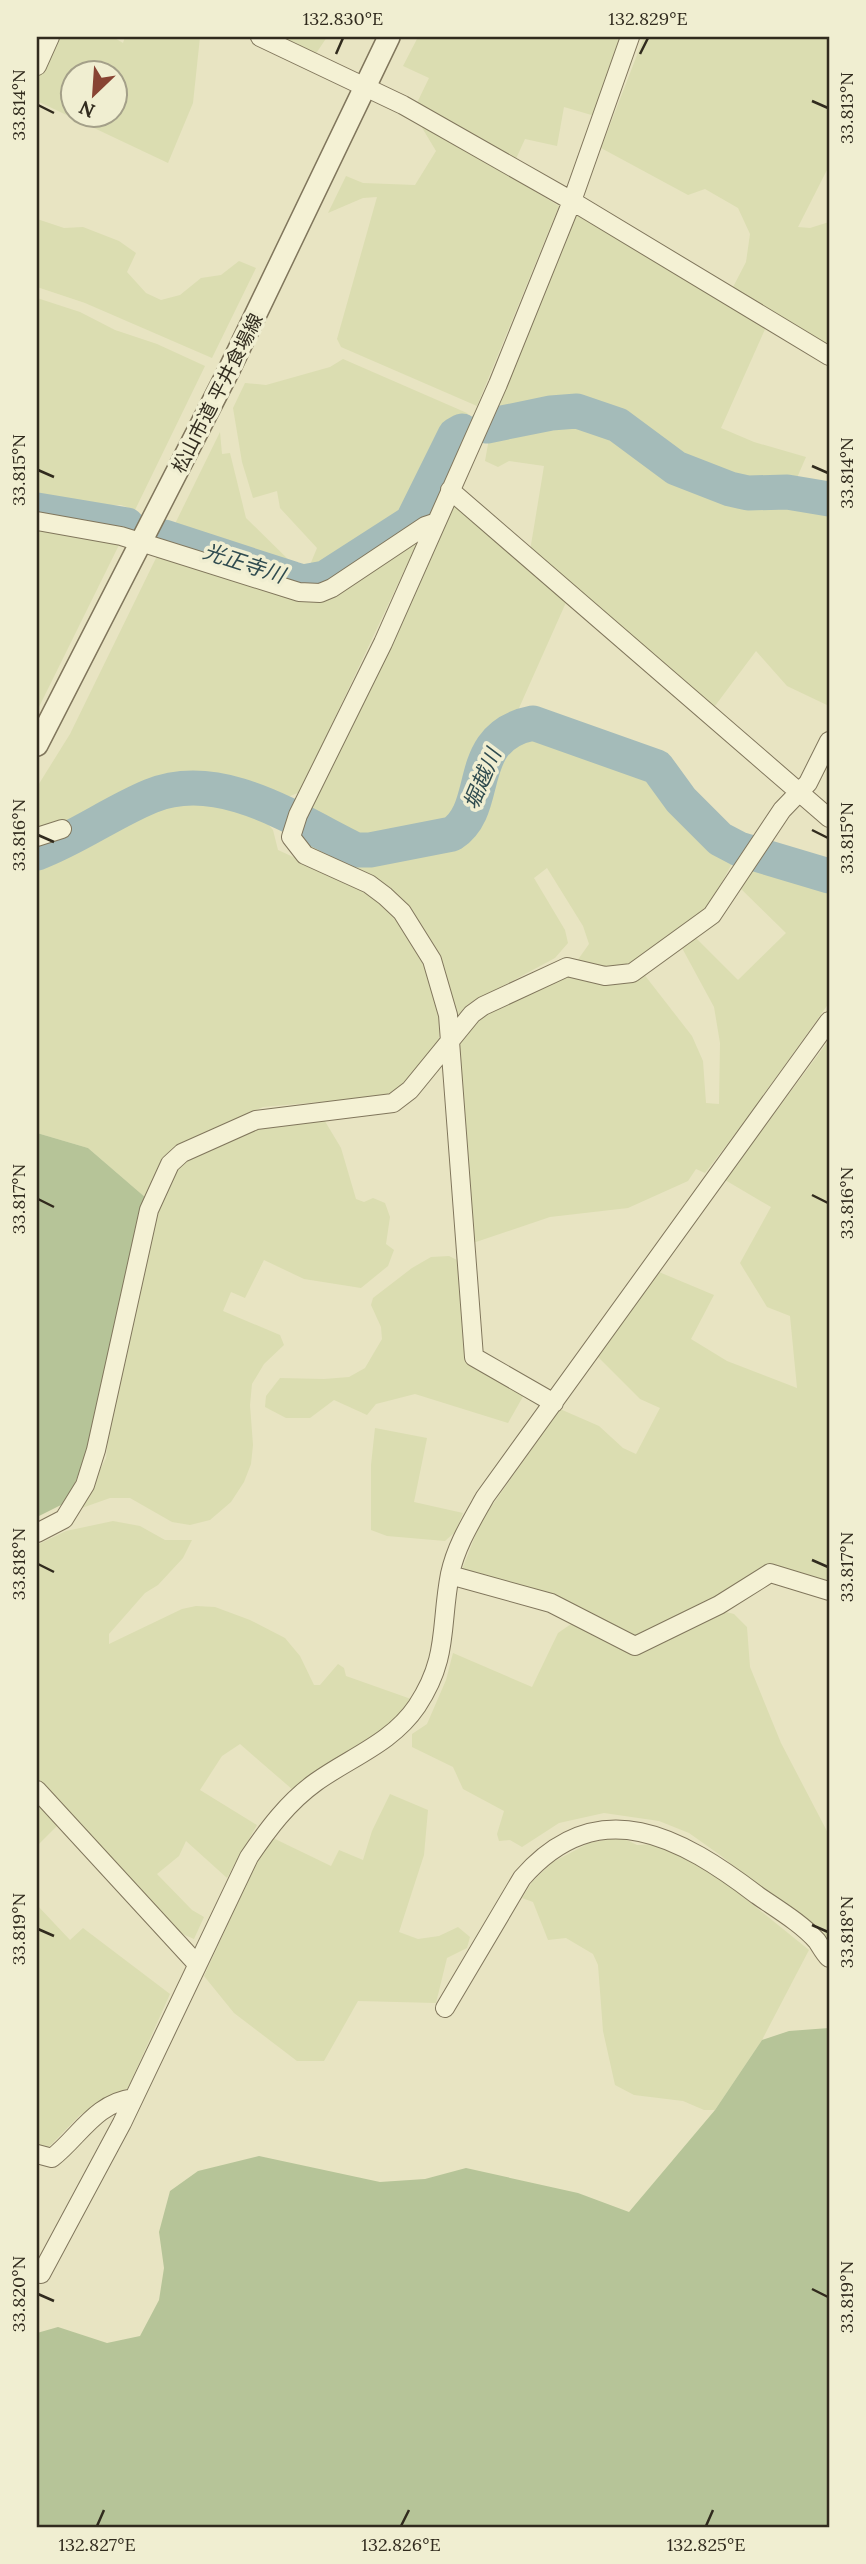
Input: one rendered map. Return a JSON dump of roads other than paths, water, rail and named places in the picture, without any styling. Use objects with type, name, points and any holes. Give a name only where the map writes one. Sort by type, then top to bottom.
[{"type":"street","points":[[37,65],[50,37]]},
{"type":"street","points":[[260,37],[366,87],[572,201],[829,356]]},
{"type":"street","name":"松山市道 平井食場線","points":[[37,745],[229,370],[389,37]]},
{"type":"street","points":[[554,1404],[474,1357],[474,1321],[465,1261],[448,1015],[432,960],[402,912],[369,884],[304,855],[291,837],[295,822],[383,643],[450,490],[572,201],[630,37]]},
{"type":"street","points":[[450,490],[829,818]]},
{"type":"street","points":[[37,521],[89,528],[299,592],[320,593],[332,588],[425,526],[434,523]]},
{"type":"street","points":[[37,1533],[64,1519],[85,1485],[96,1450],[149,1210],[170,1164],[182,1153],[256,1120],[393,1103],[410,1090],[472,1014],[545,975],[567,967],[605,976],[632,973],[712,915],[782,810],[808,783],[829,741]]},
{"type":"street","points":[[37,837],[62,829]]},
{"type":"street","points":[[41,2274],[61,2242],[134,2098],[196,1963],[249,1857],[267,1830],[306,1790],[379,1744],[414,1710],[427,1691],[442,1651],[450,1575],[457,1551],[480,1507],[829,1021]]},
{"type":"street","points":[[450,1575],[551,1604],[635,1646],[719,1605],[770,1573],[829,1591]]},
{"type":"street","points":[[37,1790],[196,1963]]},
{"type":"street","points":[[444,2008],[529,1870],[554,1850],[599,1832],[632,1829],[656,1834],[712,1861],[803,1929],[829,1958]]},
{"type":"street","points":[[37,2154],[52,2158],[102,2109],[119,2100],[134,2098]]},
{"type":"waterway","name":"光正寺川","points":[[487,426],[551,413],[577,411],[618,425],[676,468],[730,489],[748,493],[787,492],[829,499]]},
{"type":"waterway","name":"光正寺川","points":[[164,537],[303,582],[325,578],[412,522],[455,435],[462,431]]},
{"type":"waterway","name":"光正寺川","points":[[37,510],[127,525]]},
{"type":"waterway","name":"堀越川","points":[[37,853],[137,802],[177,789],[204,788],[256,801],[356,850],[370,850],[452,834],[464,822],[472,807],[487,757],[496,742],[511,731],[533,723],[657,767],[681,800],[720,839],[739,849],[829,876]]}]
